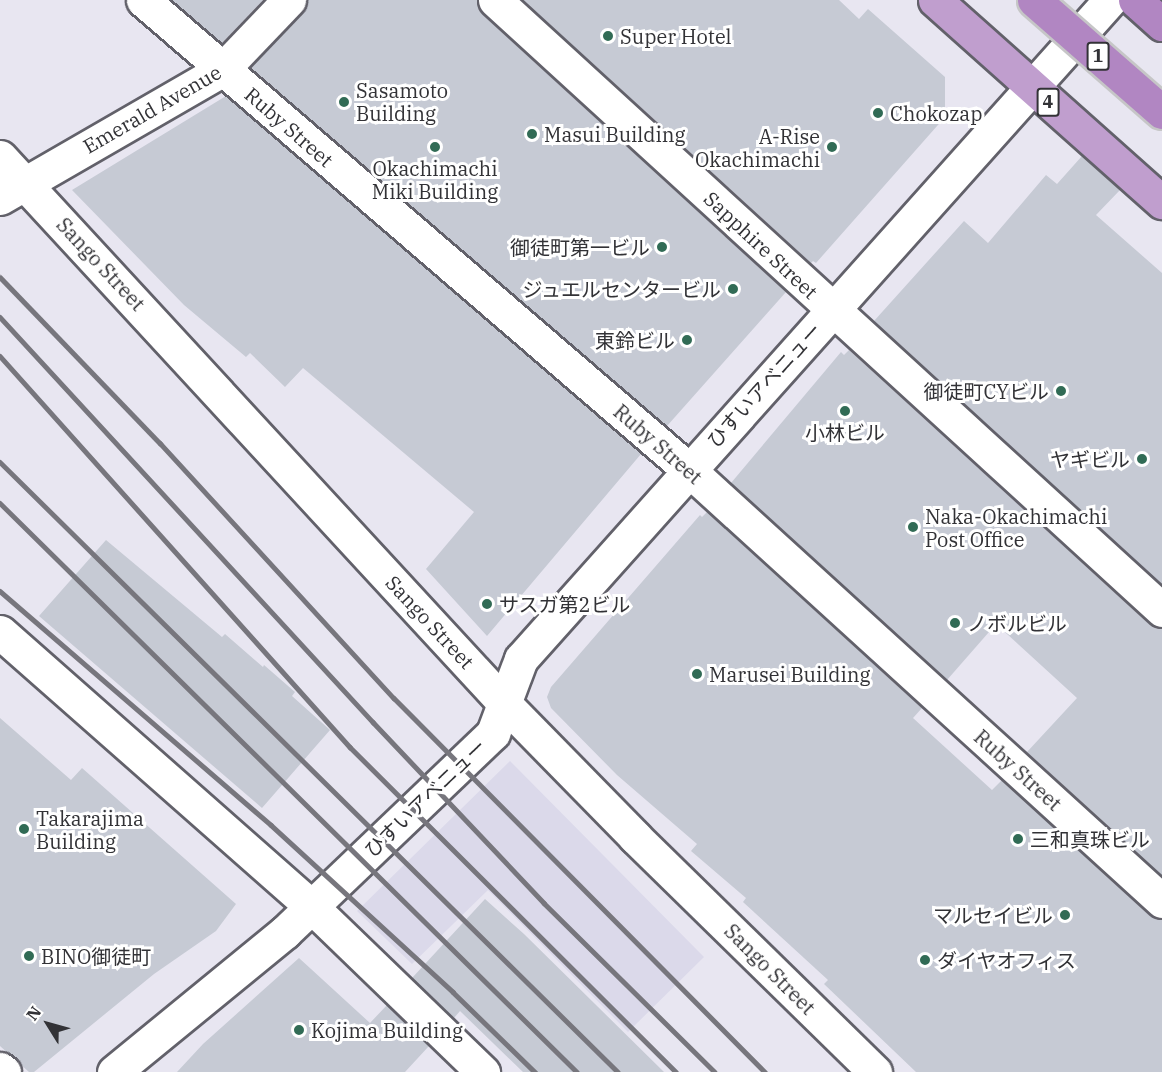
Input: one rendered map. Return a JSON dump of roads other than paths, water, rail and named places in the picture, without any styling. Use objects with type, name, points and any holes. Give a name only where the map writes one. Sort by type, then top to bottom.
[{"type":"highway","name":"4","points":[[935,0],[1162,202]]},
{"type":"highway","name":"1","points":[[1035,0],[1162,112]]},
{"type":"highway","points":[[1135,0],[1162,24]]},
{"type":"street","name":"Ruby Street","points":[[143,0],[689,470],[1162,901]]},
{"type":"street","name":"Emerald Avenue","points":[[13,190],[222,70],[289,0]]},
{"type":"street","name":"Sapphire Street","points":[[495,0],[1162,610]]},
{"type":"street","name":"ひすいアベニュー","points":[[114,1072],[285,932],[493,733],[521,659],[1110,0]]},
{"type":"street","name":"Sango Street","points":[[0,157],[13,190],[503,702],[635,837],[875,1072]]},
{"type":"street","points":[[0,632],[312,907],[483,1072]]},
{"type":"street","points":[[0,1068],[4,1072]]},
{"type":"railway","points":[[0,277],[160,443],[394,698],[765,1072]]},
{"type":"railway","points":[[0,317],[373,722],[544,903],[715,1072]]},
{"type":"railway","points":[[0,356],[350,747],[676,1072]]},
{"type":"railway","points":[[0,462],[618,1072]]},
{"type":"railway","points":[[0,503],[577,1072]]},
{"type":"railway","points":[[0,591],[271,825],[453,992],[535,1072]]},
{"type":"place","name":"Super Hotel","points":[[608,36]]},
{"type":"place","name":"Sasamoto Building","points":[[344,102]]},
{"type":"place","name":"Chokozap","points":[[878,113]]},
{"type":"place","name":"Masui Building","points":[[532,134]]},
{"type":"place","name":"Okachimachi Miki Building","points":[[435,147]]},
{"type":"place","name":"A-Rise Okachimachi","points":[[832,147]]},
{"type":"place","name":"御徒町第一ビル","points":[[662,247]]},
{"type":"place","name":"ジュエルセンタービル","points":[[733,289]]},
{"type":"place","name":"東鈴ビル","points":[[687,340]]},
{"type":"place","name":"御徒町CYビル","points":[[1061,391]]},
{"type":"place","name":"小林ビル","points":[[845,411]]},
{"type":"place","name":"ヤギビル","points":[[1142,459]]},
{"type":"place","name":"Naka-Okachimachi Post Office","points":[[913,527]]},
{"type":"place","name":"サスガ第2ビル","points":[[487,604]]},
{"type":"place","name":"ノボルビル","points":[[955,623]]},
{"type":"place","name":"Marusei Building","points":[[697,674]]},
{"type":"place","name":"Takarajima Building","points":[[24,829]]},
{"type":"place","name":"三和真珠ビル","points":[[1018,839]]},
{"type":"place","name":"マルセイビル","points":[[1065,915]]},
{"type":"place","name":"BINO御徒町","points":[[29,956]]},
{"type":"place","name":"ダイヤオフィス","points":[[925,960]]},
{"type":"place","name":"Kojima Building","points":[[299,1030]]}]
